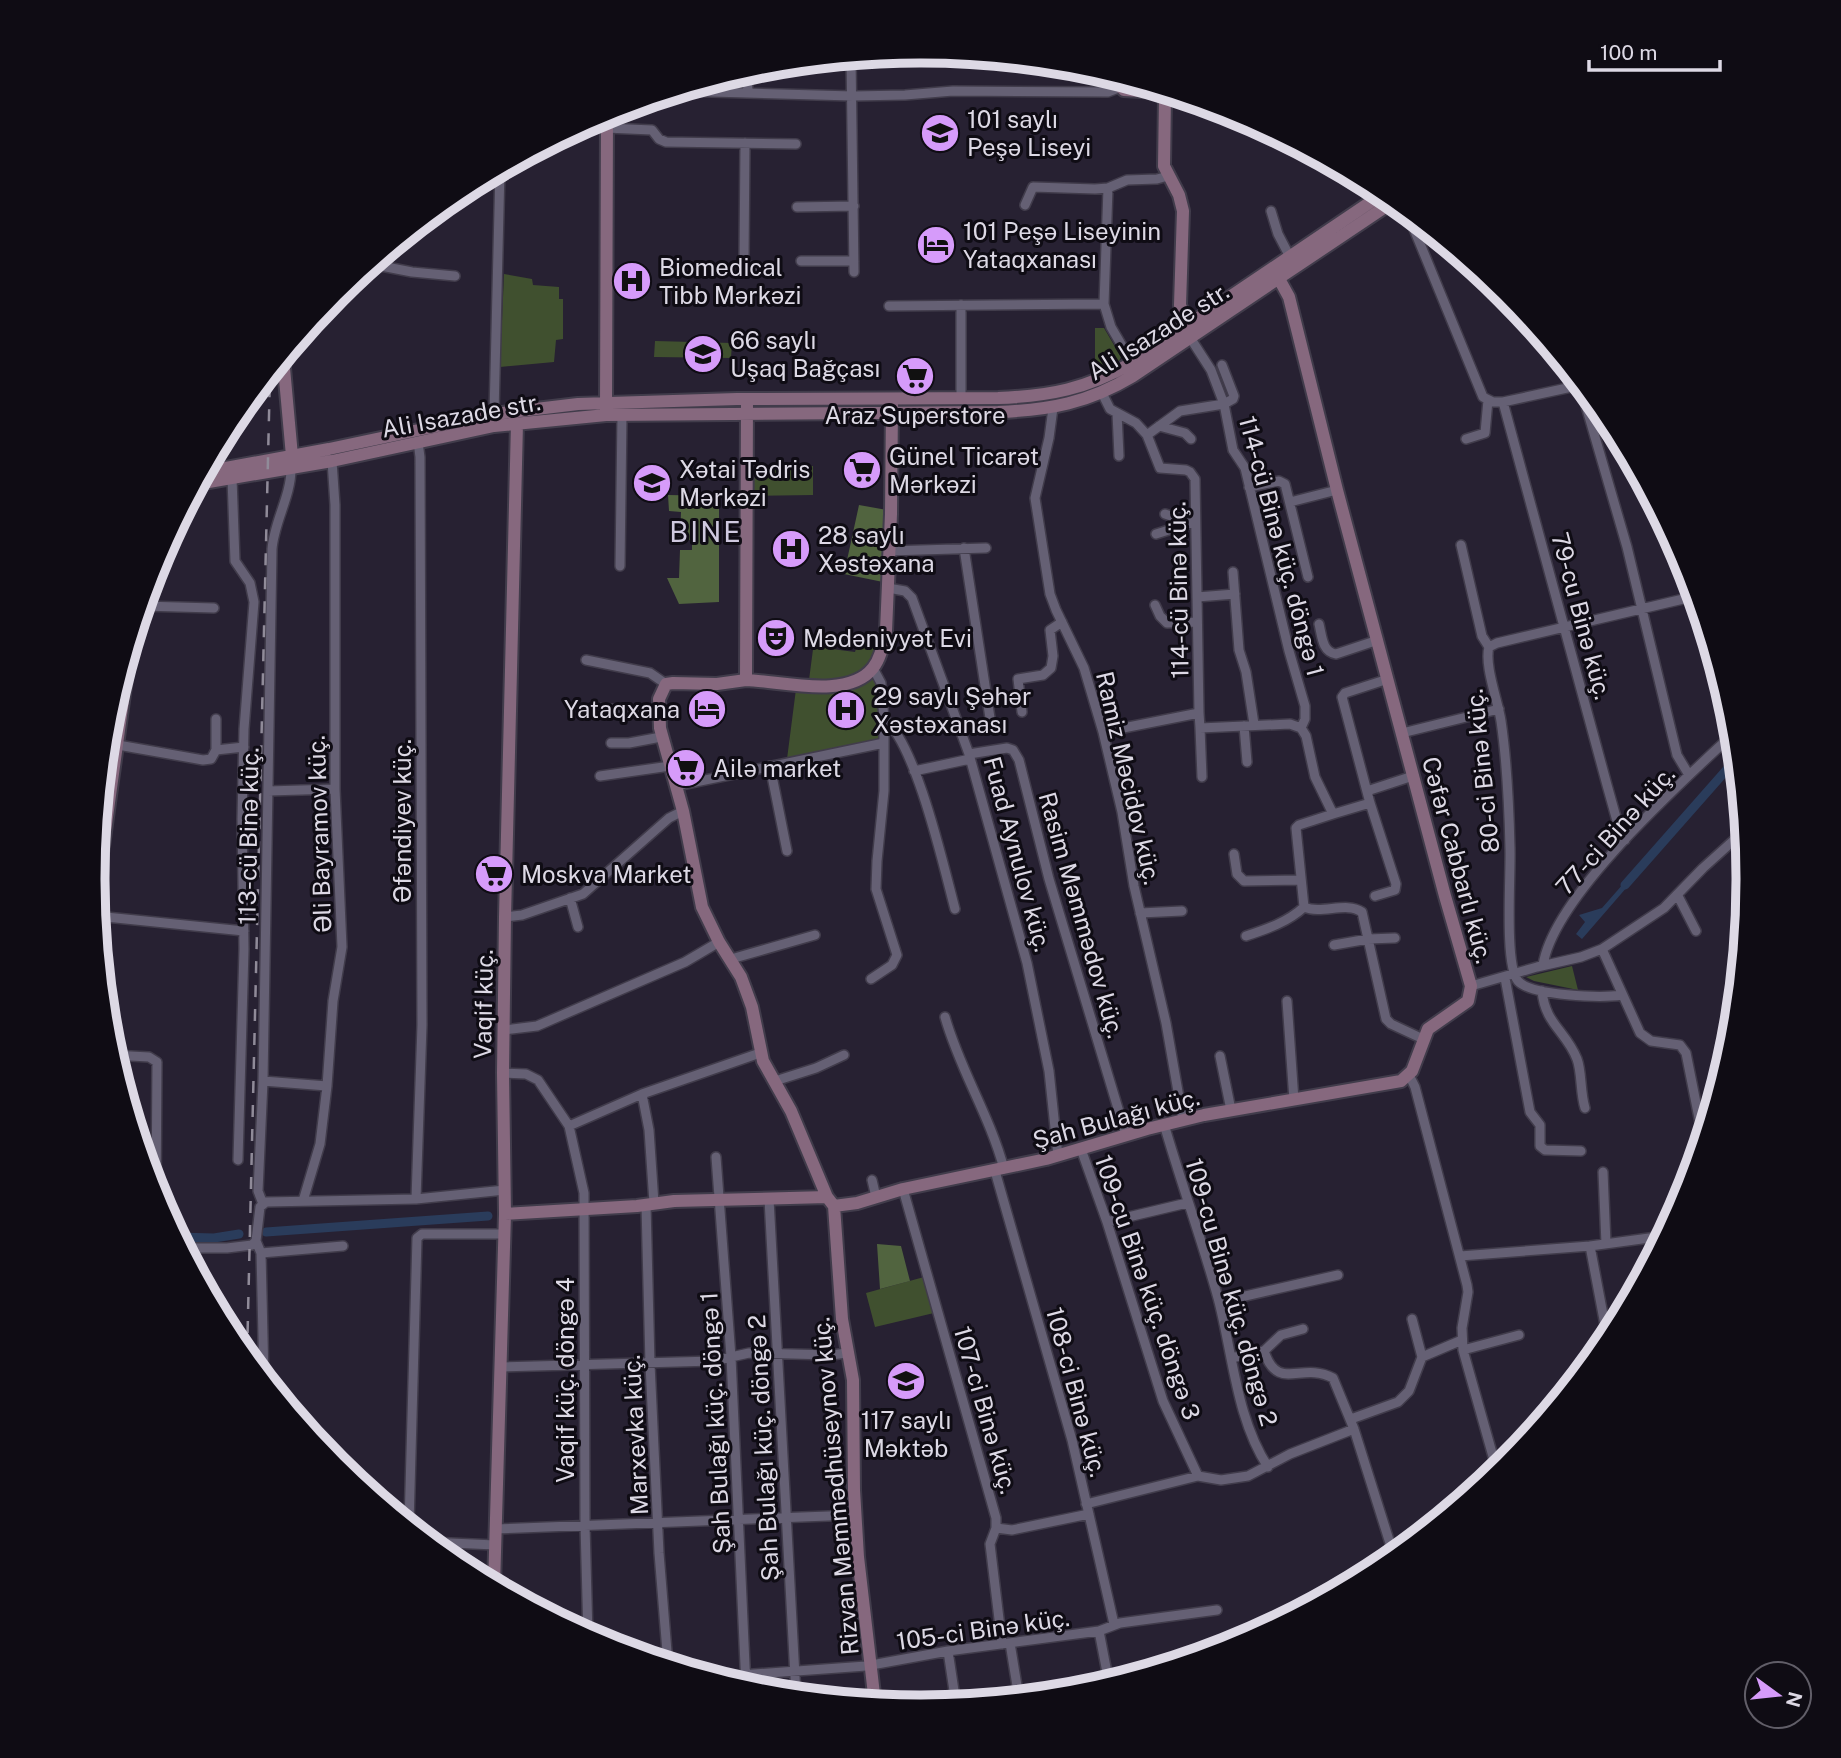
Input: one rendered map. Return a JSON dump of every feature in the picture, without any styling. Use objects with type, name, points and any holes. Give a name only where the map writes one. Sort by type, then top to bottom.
[{"type":"street","points":[[851,66],[854,272]]},
{"type":"street","points":[[748,82],[748,93]]},
{"type":"street","points":[[706,92],[852,96],[905,95],[953,90],[1108,92],[1114,87]]},
{"type":"street","points":[[1165,101],[1163,159],[1168,176],[1182,203],[1180,305],[1190,324]]},
{"type":"street","points":[[606,408],[606,128],[645,128],[652,130],[659,139],[666,142],[796,144]]},
{"type":"street","points":[[745,143],[744,261],[747,266],[762,268]]},
{"type":"street","points":[[1025,205],[1033,187],[1108,188],[1127,180],[1168,176]]},
{"type":"street","points":[[494,414],[500,180]]},
{"type":"street","points":[[1108,188],[1104,304],[1111,327],[1132,363]]},
{"type":"street","name":"Ali Isazade str.","points":[[214,471],[291,462],[331,461],[418,442],[606,408],[622,415],[1010,411],[1053,408],[1102,393],[1191,339],[1277,273],[1290,257],[1373,200]]},
{"type":"street","points":[[797,207],[854,206]]},
{"type":"street","name":"Ali Isazade str.","points":[[208,482],[494,414],[742,399],[961,399],[1052,394],[1098,381],[1132,363],[1190,324],[1383,208]]},
{"type":"street","points":[[1271,211],[1278,234],[1290,257]]},
{"type":"street","points":[[1414,230],[1477,387],[1488,400],[1503,402],[1572,388]]},
{"type":"street","points":[[801,261],[854,261]]},
{"type":"street","points":[[381,266],[455,276]]},
{"type":"street","name":"Cəfər Cabbarlı küç.","points":[[1277,273],[1289,297],[1337,490],[1471,986],[1468,1001],[1435,1023],[1423,1039],[1409,1075]]},
{"type":"street","points":[[889,306],[1104,304]]},
{"type":"street","points":[[961,305],[961,399]]},
{"type":"street","name":"114-cü Binə küç. döngə 1","points":[[1191,339],[1210,370],[1224,404],[1233,450],[1245,468],[1305,706],[1305,719],[1301,728],[1318,787],[1333,814]]},
{"type":"street","points":[[1102,393],[1110,409],[1136,423],[1147,435],[1185,409],[1224,404],[1233,399],[1222,365]]},
{"type":"street","points":[[284,369],[291,462]]},
{"type":"street","points":[[586,660],[650,673],[666,684],[717,684],[746,680],[831,687],[856,680],[873,668],[883,646],[888,588],[892,398]]},
{"type":"street","points":[[742,399],[746,680]]},
{"type":"street","points":[[1466,439],[1485,433],[1488,400]]},
{"type":"street","name":"79-cu Binə küç.","points":[[1503,402],[1607,785],[1625,840]]},
{"type":"street","name":"Ramiz Məcidov küç.","points":[[1053,408],[1035,498],[1050,594],[1084,668],[1103,732],[1163,1010],[1183,1120]]},
{"type":"street","points":[[1587,409],[1613,495],[1678,755],[1689,775]]},
{"type":"street","points":[[1117,413],[1119,456]]},
{"type":"street","points":[[620,566],[622,415]]},
{"type":"street","name":"Vaqif küç.","points":[[494,1575],[505,1234],[505,917],[517,423]]},
{"type":"street","points":[[1159,426],[1185,433],[1191,439]]},
{"type":"street","name":"114-cü Binə küç.","points":[[1147,435],[1158,466],[1163,469],[1186,470],[1194,475],[1202,777]]},
{"type":"street","name":"Əfəndiyev küç.","points":[[416,1199],[422,1026],[418,442]]},
{"type":"street","name":"Əli Bayramov küç.","points":[[303,1201],[318,1156],[327,1086],[332,1001],[342,947],[335,789],[335,505],[331,461]]},
{"type":"street","name":"113-cü Binə küç.","points":[[256,1241],[258,1212],[263,1204],[258,1191],[263,1081],[272,549],[275,529],[290,483],[291,462]]},
{"type":"street","points":[[232,478],[235,561],[250,583],[254,602],[244,747],[244,931],[238,1160]]},
{"type":"street","points":[[1249,487],[1283,481],[1308,577]]},
{"type":"street","points":[[1290,502],[1337,490]]},
{"type":"street","points":[[1165,514],[1177,518],[1183,525]]},
{"type":"street","points":[[1156,534],[1195,522]]},
{"type":"street","name":"80-ci Binə küç.","points":[[1461,545],[1482,636],[1489,647],[1488,659],[1499,709],[1510,834],[1510,977],[1530,1112],[1540,1125],[1541,1146],[1545,1150],[1581,1151]]},
{"type":"street","points":[[964,548],[990,718]]},
{"type":"street","points":[[889,551],[986,548]]},
{"type":"street","points":[[1233,572],[1239,650],[1246,672],[1254,724]]},
{"type":"street","name":"Fuad Aynulov küç.","points":[[888,588],[901,589],[912,598],[970,757],[1032,985],[1049,1071],[1058,1156]]},
{"type":"street","points":[[1196,597],[1235,594]]},
{"type":"street","points":[[1489,647],[1686,598]]},
{"type":"street","points":[[1155,605],[1167,623],[1197,622]]},
{"type":"street","points":[[152,606],[214,608]]},
{"type":"street","points":[[1023,712],[1018,679],[1043,675],[1051,668],[1053,656],[1050,630],[1062,622]]},
{"type":"street","points":[[1319,624],[1326,649],[1331,654],[1378,640]]},
{"type":"street","points":[[872,979],[892,965],[897,955],[876,889],[884,791],[884,719],[881,682],[873,668]]},
{"type":"street","points":[[1375,896],[1395,890],[1396,884],[1370,803],[1342,697],[1345,693],[1388,679]]},
{"type":"street","name":"Rizvan Məmmədhüseynov küç.","points":[[666,684],[660,692],[661,737],[683,811],[702,907],[719,942],[741,977],[752,1007],[760,1053],[791,1111],[830,1201],[854,1404],[855,1515],[874,1693]]},
{"type":"street","points":[[596,708],[659,712]]},
{"type":"street","points":[[106,828],[123,709]]},
{"type":"street","points":[[1402,733],[1499,709]]},
{"type":"street","points":[[1103,732],[1199,713]]},
{"type":"street","points":[[118,745],[203,760],[211,759],[216,750],[216,719]]},
{"type":"street","points":[[884,719],[901,737],[914,771],[955,909]]},
{"type":"street","points":[[1200,728],[1290,724],[1301,728]]},
{"type":"street","points":[[1244,726],[1247,762]]},
{"type":"street","points":[[611,743],[629,743],[661,737]]},
{"type":"street","name":"77-ci Binə küç.","points":[[1543,965],[1560,924],[1577,896],[1625,840],[1725,742]]},
{"type":"street","points":[[676,786],[884,743]]},
{"type":"street","points":[[216,750],[244,747]]},
{"type":"street","name":"Rasim Məmmədov küç.","points":[[914,771],[1007,748],[1017,755],[1049,879],[1126,1135]]},
{"type":"street","points":[[600,776],[670,766]]},
{"type":"street","points":[[770,766],[787,851]]},
{"type":"street","points":[[1367,791],[1413,776]]},
{"type":"street","points":[[268,790],[335,789]]},
{"type":"street","points":[[1304,907],[1296,828],[1298,825],[1370,803]]},
{"type":"street","points":[[505,917],[522,915],[590,889],[669,818],[683,811]]},
{"type":"street","points":[[1471,986],[1602,949],[1648,920],[1678,896],[1703,868],[1735,839]]},
{"type":"street","points":[[1234,853],[1237,874],[1244,881],[1300,880]]},
{"type":"street","points":[[1678,896],[1696,931]]},
{"type":"street","points":[[570,898],[578,927]]},
{"type":"street","points":[[1246,936],[1269,929],[1304,907]]},
{"type":"street","points":[[1304,907],[1317,910],[1355,908],[1362,912],[1386,1019],[1423,1039]]},
{"type":"street","points":[[1140,913],[1182,911]]},
{"type":"street","points":[[106,917],[244,931]]},
{"type":"street","points":[[731,959],[815,935]]},
{"type":"street","points":[[1334,945],[1395,937]]},
{"type":"street","points":[[504,1030],[537,1026],[685,962],[719,942]]},
{"type":"street","points":[[1602,949],[1645,1038],[1673,1043],[1683,1048],[1699,1121]]},
{"type":"street","points":[[1510,977],[1521,984],[1542,990],[1593,998],[1622,995]]},
{"type":"street","points":[[1542,990],[1548,1017],[1574,1052],[1585,1108]]},
{"type":"street","points":[[1287,1001],[1294,1100]]},
{"type":"street","name":"108-ci Binə küç.","points":[[945,1017],[954,1046],[995,1136],[1000,1170],[1072,1440],[1114,1625]]},
{"type":"street","points":[[503,1073],[526,1074],[538,1080],[569,1125],[642,1094],[760,1053]]},
{"type":"street","points":[[775,1081],[845,1055]]},
{"type":"street","points":[[124,1056],[149,1057],[157,1062],[156,1163]]},
{"type":"street","points":[[1220,1056],[1231,1110]]},
{"type":"street","points":[[1409,1075],[1415,1087],[1468,1292],[1462,1345],[1494,1459]]},
{"type":"street","name":"Şah Bulağı küç.","points":[[505,1214],[650,1204],[769,1199],[830,1201],[876,1197],[1058,1156],[1183,1120],[1392,1083],[1409,1075]]},
{"type":"street","points":[[263,1081],[327,1086]]},
{"type":"street","name":"Marxevka küç.","points":[[642,1094],[649,1130],[650,1364],[667,1655]]},
{"type":"street","name":"Vaqif küç. döngə 4","points":[[569,1125],[584,1193],[588,1624]]},
{"type":"street","name":"109-cu Binə küç. döngə 2","points":[[1164,1125],[1219,1302],[1246,1419],[1260,1455],[1268,1467]]},
{"type":"street","name":"109-cu Binə küç. döngə 3","points":[[1081,1149],[1107,1222],[1163,1401],[1198,1476]]},
{"type":"street","name":"Şah Bulağı küç. döngə 1","points":[[716,1157],[732,1357],[745,1675]]},
{"type":"street","points":[[1603,1172],[1606,1244]]},
{"type":"street","points":[[872,1180],[876,1197]]},
{"type":"street","name":"107-ci Binə küç.","points":[[903,1189],[992,1505],[996,1528],[990,1544],[1006,1643],[1017,1689]]},
{"type":"street","points":[[263,1204],[272,1201],[416,1199],[505,1190]]},
{"type":"street","name":"Şah Bulağı küç. döngə 2","points":[[769,1199],[796,1685]]},
{"type":"street","points":[[1107,1222],[1187,1203]]},
{"type":"street","points":[[409,1514],[417,1238],[422,1234],[505,1234]]},
{"type":"street","points":[[1460,1256],[1590,1246],[1653,1238]]},
{"type":"street","points":[[193,1248],[249,1247],[256,1241],[261,1254],[264,1363]]},
{"type":"street","points":[[261,1254],[343,1246]]},
{"type":"street","points":[[1590,1246],[1605,1323]]},
{"type":"street","points":[[1219,1302],[1338,1275]]},
{"type":"street","points":[[996,1528],[1012,1530],[1198,1476],[1221,1480],[1238,1479],[1268,1467],[1404,1398],[1413,1385],[1422,1357],[1412,1319]]},
{"type":"street","points":[[1231,1358],[1264,1351],[1282,1335],[1303,1329]]},
{"type":"street","points":[[1422,1357],[1462,1345],[1519,1335]]},
{"type":"street","points":[[1264,1351],[1272,1370],[1281,1374],[1311,1371],[1333,1378],[1353,1424],[1391,1545]]},
{"type":"street","points":[[502,1367],[713,1361],[749,1353],[847,1353]]},
{"type":"street","points":[[495,1529],[855,1515]]},
{"type":"street","points":[[447,1543],[495,1545]]},
{"type":"street","name":"105-ci Binə küç.","points":[[747,1676],[872,1665],[948,1651],[1099,1631],[1114,1625],[1217,1610]]},
{"type":"street","points":[[1099,1631],[1108,1673]]},
{"type":"street","points":[[948,1651],[954,1694]]},
{"type":"green space","points":[[504,274],[532,279],[533,285],[559,287],[559,299],[563,299],[563,339],[556,340],[554,362],[500,367]]},
{"type":"green space","points":[[1095,328],[1104,328],[1121,357],[1118,363],[1095,373]]},
{"type":"green space","points":[[655,341],[732,343],[731,358],[654,357]]},
{"type":"green space","points":[[813,466],[813,495],[753,496],[753,467]]},
{"type":"green space","points":[[668,495],[719,496],[719,602],[679,604],[667,578],[679,578],[680,550],[692,550],[692,540],[680,539],[681,512],[669,511]]},
{"type":"green space","points":[[859,505],[887,510],[883,582],[844,574]]},
{"type":"green space","points":[[815,634],[833,636],[832,649],[855,652],[858,642],[878,646],[867,666],[851,677],[832,681],[809,680]]},
{"type":"green space","points":[[872,675],[879,699],[879,739],[787,759],[796,689]]},
{"type":"green space","points":[[1572,966],[1578,990],[1526,977]]},
{"type":"green space","points":[[877,1244],[901,1246],[910,1281],[880,1289]]},
{"type":"green space","points":[[924,1277],[934,1313],[875,1327],[866,1293]]},
{"type":"water","points":[[1631,875],[1634,879],[1582,939],[1576,934],[1585,922],[1579,915],[1602,908]]},
{"type":"waterway","points":[[1625,885],[1729,767]]},
{"type":"waterway","points":[[266,1232],[488,1216]]},
{"type":"waterway","points":[[188,1237],[214,1238],[239,1234]]},
{"type":"railway","points":[[247,1340],[270,387]]},
{"type":"place","name":"101 saylı Peşə Liseyi","points":[[940,133]]},
{"type":"place","name":"101 Peşə Liseyinin Yataqxanası","points":[[936,245]]},
{"type":"place","name":"Biomedical Tibb Mərkəzi","points":[[632,281]]},
{"type":"place","name":"66 saylı Uşaq Bağçası","points":[[703,354]]},
{"type":"place","name":"Araz Superstore","points":[[915,376]]},
{"type":"place","name":"Günel Ticarət Mərkəzi","points":[[862,470]]},
{"type":"place","name":"Xətai Tədris Mərkəzi","points":[[652,483]]},
{"type":"place","name":"28 saylı Xəstəxana","points":[[791,549]]},
{"type":"place","name":"Mədəniyyət Evi","points":[[776,638]]},
{"type":"place","name":"Yataqxana","points":[[707,709]]},
{"type":"place","name":"29 saylı Şəhər Xəstəxanası","points":[[846,710]]},
{"type":"place","name":"Ailә market","points":[[686,768]]},
{"type":"place","name":"Moskva Market","points":[[494,874]]},
{"type":"place","name":"117 saylı Məktəb","points":[[906,1381]]},
{"type":"district","name":"BINE","points":[[706,531]]}]
